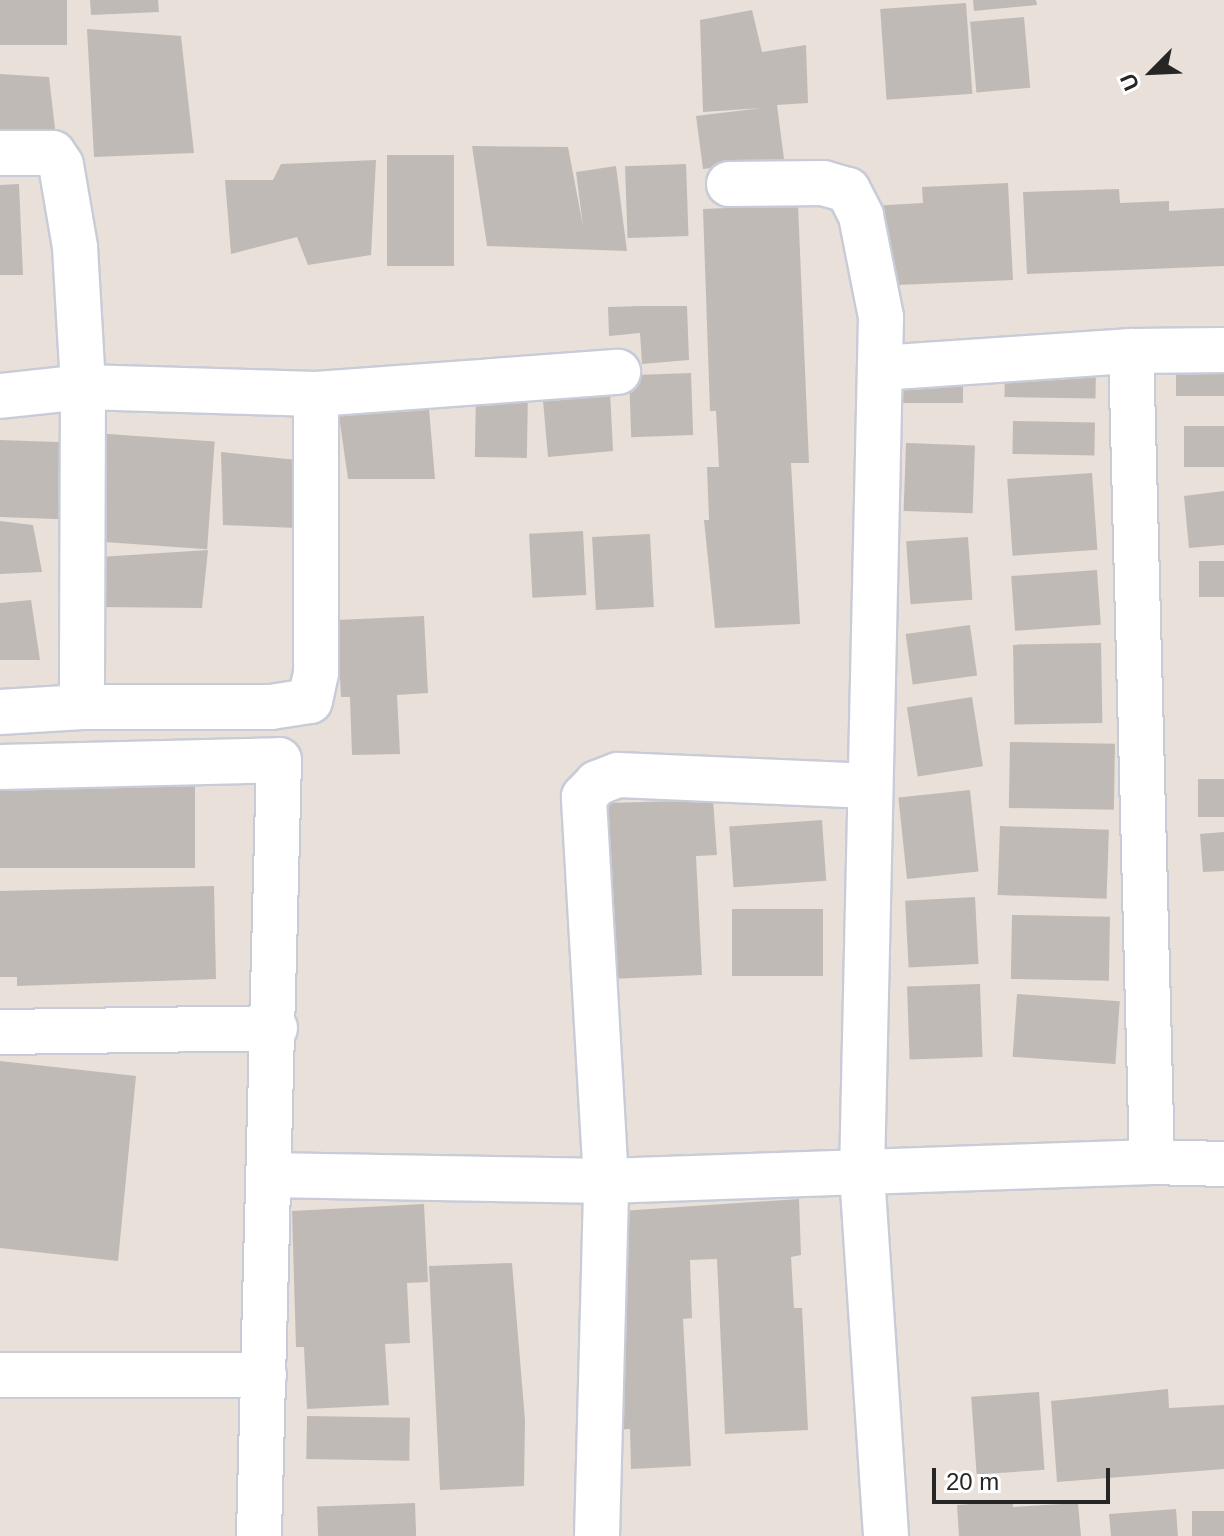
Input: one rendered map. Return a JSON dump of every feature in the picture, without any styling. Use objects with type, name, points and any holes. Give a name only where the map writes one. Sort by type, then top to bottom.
[{"type":"street","points":[[0,153],[53,153],[61,165],[75,247],[83,387],[82,707]]},
{"type":"street","points":[[729,184],[823,183],[848,190],[861,216],[881,317],[866,786],[862,1174],[886,1536]]},
{"type":"street","points":[[880,368],[1131,351],[1224,350]]},
{"type":"street","points":[[1131,351],[1152,1162]]},
{"type":"street","points":[[0,396],[83,387],[316,394],[618,372]]},
{"type":"street","points":[[0,712],[82,707],[271,707],[310,701],[316,673],[316,394]]},
{"type":"street","points":[[0,767],[279,760],[275,1028],[259,1536]]},
{"type":"street","points":[[597,1536],[606,1181],[584,797],[597,783],[618,775],[866,786]]},
{"type":"street","points":[[0,1032],[275,1028]]},
{"type":"street","points":[[268,1175],[606,1181],[862,1174],[950,1166],[1152,1162],[1224,1164]]},
{"type":"street","points":[[0,1375],[264,1375]]},
{"type":"building","points":[[0,0],[67,0],[67,45],[0,45]]},
{"type":"building","points":[[90,0],[158,0],[159,12],[91,15]]},
{"type":"building","points":[[973,0],[1036,0],[1037,5],[974,11]]},
{"type":"building","points":[[966,3],[972,94],[887,100],[880,9]]},
{"type":"building","points":[[752,10],[762,52],[806,45],[808,103],[777,105],[784,159],[703,169],[696,116],[762,108],[703,112],[700,20]]},
{"type":"building","points":[[1024,17],[1030,88],[976,92],[970,22]]},
{"type":"building","points":[[87,29],[181,36],[194,153],[94,157]]},
{"type":"building","points":[[0,74],[49,77],[56,137],[0,138]]},
{"type":"building","points":[[472,146],[568,147],[583,226],[576,172],[616,166],[627,251],[487,246]]},
{"type":"building","points":[[387,155],[454,155],[454,266],[387,266]]},
{"type":"building","points":[[376,160],[371,255],[308,265],[297,237],[231,254],[225,180],[273,180],[281,164]]},
{"type":"building","points":[[686,164],[689,236],[628,238],[625,166]]},
{"type":"building","points":[[1008,183],[1013,280],[875,286],[871,206],[923,203],[922,187]]},
{"type":"building","points":[[19,184],[23,275],[0,275],[0,185]]},
{"type":"building","points":[[1119,189],[1120,203],[1169,201],[1169,211],[1224,208],[1224,266],[1027,274],[1023,192]]},
{"type":"building","points":[[798,205],[809,463],[791,463],[800,624],[715,628],[704,520],[709,520],[707,467],[719,467],[716,411],[710,411],[703,209]]},
{"type":"building","points":[[687,306],[689,360],[642,364],[640,333],[609,336],[608,307]]},
{"type":"building","points":[[1005,368],[1096,370],[1095,399],[1004,397]]},
{"type":"building","points":[[1176,369],[1224,369],[1224,396],[1176,396]]},
{"type":"building","points":[[691,373],[693,435],[631,437],[629,375]]},
{"type":"building","points":[[899,375],[963,375],[963,403],[899,403]]},
{"type":"building","points":[[542,389],[610,391],[613,451],[548,457]]},
{"type":"building","points":[[476,391],[528,392],[527,458],[475,457]]},
{"type":"building","points":[[429,409],[435,479],[348,479],[339,416]]},
{"type":"building","points":[[1013,421],[1095,422],[1094,455],[1012,454]]},
{"type":"building","points":[[1184,426],[1224,426],[1224,467],[1184,467]]},
{"type":"building","points":[[94,433],[215,441],[207,549],[86,541]]},
{"type":"building","points":[[0,440],[65,442],[62,519],[0,517]]},
{"type":"building","points":[[906,443],[975,445],[973,513],[904,511]]},
{"type":"building","points":[[221,452],[297,460],[297,528],[223,525]]},
{"type":"building","points":[[1092,473],[1097,550],[1013,556],[1007,479]]},
{"type":"building","points":[[1224,491],[1224,545],[1189,548],[1184,496]]},
{"type":"building","points":[[0,521],[33,525],[42,572],[0,574]]},
{"type":"building","points":[[583,531],[586,595],[532,598],[529,534]]},
{"type":"building","points":[[650,534],[654,607],[596,610],[592,537]]},
{"type":"building","points":[[968,537],[972,600],[911,604],[906,541]]},
{"type":"building","points":[[208,550],[202,608],[99,607],[99,557]]},
{"type":"building","points":[[1199,561],[1224,561],[1224,597],[1199,597]]},
{"type":"building","points":[[1097,570],[1101,625],[1015,631],[1011,576]]},
{"type":"building","points":[[31,600],[40,660],[0,660],[0,603]]},
{"type":"building","points":[[424,616],[428,693],[397,695],[400,754],[352,755],[350,697],[341,697],[337,620]]},
{"type":"building","points":[[970,625],[977,676],[913,685],[906,634]]},
{"type":"building","points":[[1101,643],[1102,723],[1014,725],[1013,645]]},
{"type":"building","points":[[972,697],[983,766],[918,776],[907,707]]},
{"type":"building","points":[[1010,742],[1115,744],[1114,810],[1009,808]]},
{"type":"building","points":[[0,778],[195,778],[195,868],[0,868]]},
{"type":"building","points":[[1198,779],[1224,779],[1224,817],[1198,817]]},
{"type":"building","points":[[970,790],[979,872],[907,879],[898,798]]},
{"type":"building","points":[[713,800],[717,855],[696,856],[702,975],[610,979],[609,803]]},
{"type":"building","points":[[822,820],[826,881],[733,887],[729,826]]},
{"type":"building","points":[[1000,826],[1109,830],[1107,899],[998,895]]},
{"type":"building","points":[[1224,832],[1224,871],[1203,872],[1200,834]]},
{"type":"building","points":[[214,886],[216,979],[17,986],[17,977],[0,977],[0,891]]},
{"type":"building","points":[[975,897],[979,964],[909,968],[905,901]]},
{"type":"building","points":[[732,909],[823,909],[823,976],[732,976]]},
{"type":"building","points":[[1012,915],[1110,917],[1109,981],[1011,979]]},
{"type":"building","points":[[980,984],[983,1057],[910,1060],[907,987]]},
{"type":"building","points":[[1017,994],[1120,1001],[1115,1064],[1013,1057]]},
{"type":"building","points":[[0,1061],[136,1076],[118,1261],[0,1248]]},
{"type":"building","points":[[799,1199],[801,1255],[791,1257],[794,1308],[802,1308],[808,1430],[725,1434],[717,1259],[690,1260],[692,1318],[683,1319],[691,1466],[631,1469],[630,1429],[614,1430],[621,1211]]},
{"type":"building","points":[[424,1204],[428,1282],[407,1283],[410,1343],[385,1344],[389,1405],[307,1409],[304,1347],[296,1347],[292,1211]]},
{"type":"building","points":[[512,1263],[525,1420],[524,1486],[440,1490],[429,1266]]},
{"type":"building","points":[[1168,1389],[1169,1408],[1224,1405],[1224,1469],[1057,1482],[1051,1401]]},
{"type":"building","points":[[1039,1392],[1044,1470],[977,1475],[971,1397]]},
{"type":"building","points":[[307,1416],[410,1418],[409,1461],[306,1459]]},
{"type":"building","points":[[1013,1501],[1013,1507],[1078,1503],[1081,1536],[959,1536],[957,1505]]},
{"type":"building","points":[[415,1503],[416,1536],[318,1536],[317,1506]]},
{"type":"building","points":[[1176,1509],[1178,1536],[1111,1536],[1109,1514]]},
{"type":"building","points":[[1192,1511],[1224,1511],[1224,1536],[1192,1536]]}]
